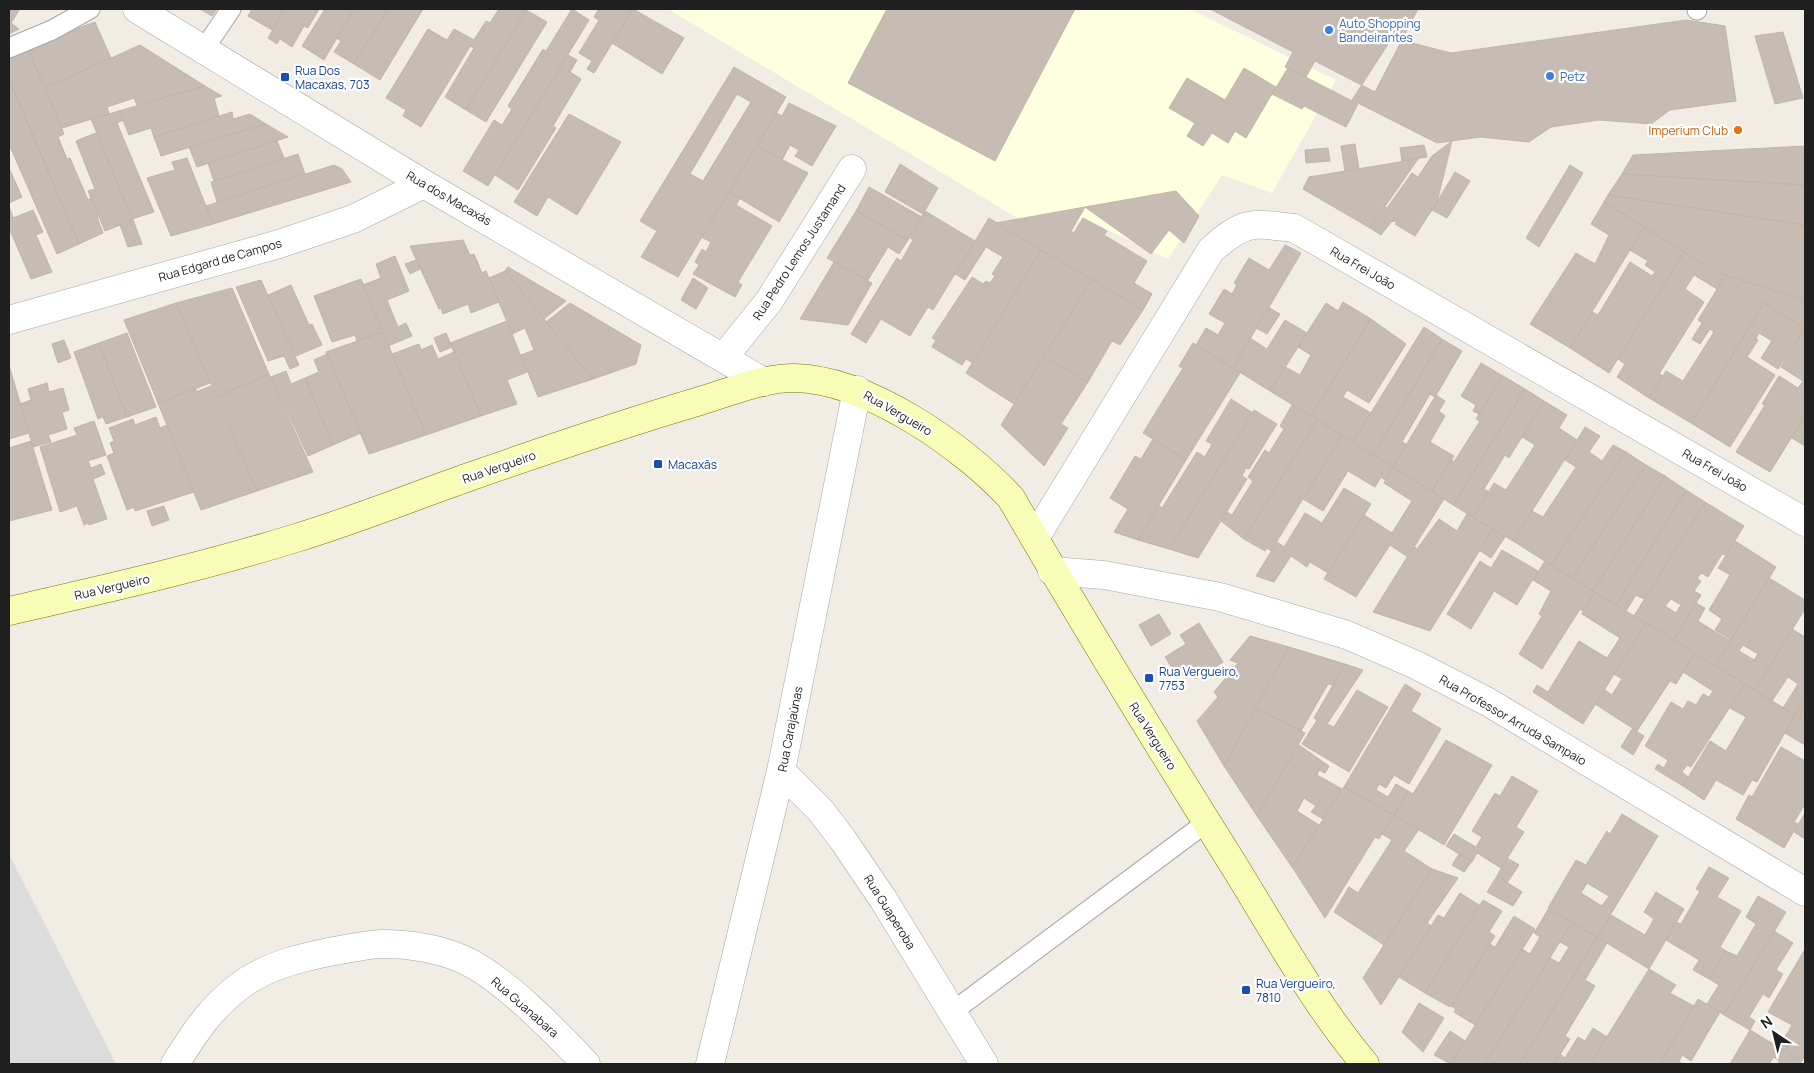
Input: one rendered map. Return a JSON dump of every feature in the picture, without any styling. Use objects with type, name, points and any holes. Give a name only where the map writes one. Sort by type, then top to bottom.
[{"type":"main road","name":"Rua Vergueiro","points":[[9,610],[128,584],[298,537],[623,423],[764,382],[794,378],[858,390],[910,418],[946,442],[1000,485],[1012,498],[1052,571],[1207,822],[1340,1034],[1365,1064]]},
{"type":"street","name":"Rua dos Macaxás","points":[[137,9],[424,184],[764,382]]},
{"type":"street","name":"Rua Pedro Lemos Justamand","points":[[724,357],[770,302],[852,169]]},
{"type":"street","name":"Rua Edgard de Campos","points":[[9,320],[279,244],[353,219],[424,184]]},
{"type":"street","name":"Rua Frei João","points":[[1035,538],[1211,250],[1232,231],[1256,223],[1294,228],[1805,522]]},
{"type":"street","name":"Rua Carajaúnas","points":[[710,1064],[781,771],[858,390]]},
{"type":"street","name":"Rua Professor Arruda Sampaio","points":[[1052,571],[1104,575],[1220,597],[1347,635],[1416,665],[1488,702],[1805,892]]},
{"type":"street","name":"Rua Guaperoba","points":[[781,771],[820,811],[843,840],[883,899],[984,1064]]},
{"type":"street","name":"Rua Guanabara","points":[[175,1064],[204,1018],[238,987],[270,969],[316,954],[379,944],[433,948],[464,959],[504,986],[561,1037],[586,1064]]},
{"type":"lane","points":[[9,48],[52,30],[90,9]]},
{"type":"lane","points":[[204,50],[231,9]]},
{"type":"lane","points":[[952,1012],[1207,822]]},
{"type":"shaded area","points":[[668,9],[1190,9],[1336,80],[1272,193],[1222,175],[1168,259],[1090,221],[1031,226]]},
{"type":"shaded area","points":[[9,854],[116,1064],[9,1064]]},
{"type":"building","points":[[9,9],[20,9],[11,23],[19,29],[9,34]]},
{"type":"building","points":[[200,9],[217,9],[212,16]]},
{"type":"building","points":[[252,9],[285,9],[272,30],[248,16]]},
{"type":"building","points":[[285,9],[319,9],[308,28],[304,26],[292,47],[280,39],[277,44],[268,38]]},
{"type":"building","points":[[325,9],[354,9],[324,60],[302,46]]},
{"type":"building","points":[[354,9],[388,9],[354,64],[334,52],[341,41],[337,38]]},
{"type":"building","points":[[388,9],[423,9],[380,80],[354,64]]},
{"type":"building","points":[[499,9],[527,9],[466,110],[445,97],[474,48],[470,46],[486,21],[490,23]]},
{"type":"building","points":[[572,9],[589,20],[488,186],[463,171],[494,120],[502,125],[512,109],[508,106],[543,49],[546,51]]},
{"type":"building","points":[[599,9],[633,9],[594,73],[587,69],[592,61],[579,53],[599,20],[594,17]]},
{"type":"building","points":[[633,9],[684,38],[662,74],[612,43]]},
{"type":"building","points":[[887,9],[1075,9],[995,161],[848,83]]},
{"type":"building","name":"Auto Shopping Bandeirantes","points":[[1210,9],[1418,9],[1375,92],[1315,61],[1306,77],[1285,67],[1293,52]]},
{"type":"building","points":[[526,10],[547,22],[486,122],[466,110]]},
{"type":"building","name":"Petz","points":[[1686,20],[1725,26],[1736,101],[1670,110],[1651,124],[1599,120],[1551,127],[1529,142],[1480,137],[1437,143],[1352,100],[1392,38],[1451,53]]},
{"type":"building","points":[[95,22],[111,58],[45,88],[27,47]]},
{"type":"building","points":[[428,29],[447,40],[454,29],[474,40],[421,127],[403,116],[406,110],[386,98]]},
{"type":"building","points":[[1783,32],[1803,98],[1775,104],[1755,36]]},
{"type":"building","points":[[140,45],[205,86],[137,105],[134,98],[107,107],[109,114],[62,128],[45,88]]},
{"type":"building","points":[[27,47],[64,134],[58,137],[67,159],[70,158],[88,200],[91,198],[99,215],[97,217],[103,233],[79,244],[9,79],[9,55]]},
{"type":"building","points":[[568,55],[577,60],[570,72],[581,79],[553,126],[556,128],[518,190],[495,175]]},
{"type":"building","points":[[734,67],[786,97],[678,277],[641,257],[657,231],[640,221]],"holes":[[[737,94],[751,102],[703,181],[690,174]]]},
{"type":"building","points":[[1244,68],[1276,87],[1246,138],[1235,131],[1228,143],[1212,133],[1203,146],[1187,136],[1195,123],[1169,108],[1187,78],[1225,100]]},
{"type":"building","points":[[1288,68],[1358,104],[1346,127],[1304,106],[1302,109],[1272,94]]},
{"type":"building","points":[[9,79],[79,244],[57,254],[9,144]]},
{"type":"building","points":[[205,86],[222,96],[214,98],[219,116],[154,137],[151,128],[129,135],[119,111]]},
{"type":"building","points":[[789,103],[836,126],[812,166],[795,156],[799,150],[790,145],[782,160],[756,146],[777,113],[782,116]]},
{"type":"building","points":[[119,111],[123,120],[117,123],[154,212],[132,219],[91,119]]},
{"type":"building","points":[[232,112],[233,119],[250,114],[266,124],[161,156],[154,137]]},
{"type":"building","points":[[569,114],[621,142],[577,215],[548,197],[537,216],[514,202]]},
{"type":"building","points":[[266,124],[288,137],[197,167],[189,147]]},
{"type":"building","points":[[96,133],[142,244],[128,247],[120,225],[105,231],[88,191],[95,189],[76,141]]},
{"type":"building","points":[[277,141],[284,158],[214,181],[208,163]]},
{"type":"building","points":[[1452,141],[1437,202],[1415,236],[1395,224],[1397,222],[1394,221],[1391,222],[1381,235],[1370,228],[1384,206],[1387,208],[1412,173],[1418,177],[1432,156]]},
{"type":"building","points":[[1355,144],[1359,169],[1345,171],[1341,146]]},
{"type":"building","points":[[1424,145],[1427,157],[1402,161],[1400,148]]},
{"type":"building","points":[[756,146],[808,173],[779,222],[729,192]]},
{"type":"building","points":[[1805,146],[1805,185],[1622,174],[1633,155]]},
{"type":"building","points":[[1328,148],[1330,161],[1306,163],[1305,150]]},
{"type":"building","points":[[298,154],[305,174],[217,202],[211,182]]},
{"type":"building","points":[[187,158],[213,224],[171,236],[147,178],[175,170],[172,162]]},
{"type":"building","points":[[1418,159],[1370,228],[1303,189],[1309,177]]},
{"type":"building","points":[[900,164],[938,188],[923,214],[885,192]]},
{"type":"building","points":[[334,165],[342,169],[351,182],[213,224],[206,206]]},
{"type":"building","points":[[1570,165],[1583,173],[1539,247],[1526,238]]},
{"type":"building","points":[[9,168],[22,197],[9,203]]},
{"type":"building","points":[[1455,172],[1470,181],[1447,218],[1432,210]]},
{"type":"building","points":[[1622,174],[1805,185],[1805,225],[1608,195]]},
{"type":"building","points":[[869,187],[922,217],[908,240],[856,211]]},
{"type":"building","points":[[1176,191],[1199,216],[1184,243],[1169,230],[1151,254],[1085,207]]},
{"type":"building","points":[[729,192],[740,198],[736,205],[772,226],[738,282],[742,285],[735,297],[693,274],[699,265],[695,262],[702,249],[706,252],[711,242],[701,237]]},
{"type":"building","points":[[1608,195],[1805,225],[1805,300],[1718,273],[1604,202]]},
{"type":"building","points":[[1604,202],[1644,227],[1570,348],[1530,324],[1576,253],[1595,264],[1609,235],[1591,224]]},
{"type":"building","points":[[9,206],[13,218],[33,210],[43,232],[36,235],[52,272],[31,279],[9,228]]},
{"type":"building","points":[[1085,207],[1071,231],[1074,233],[1083,218],[1107,231],[1104,235],[1147,261],[1134,283],[1152,294],[1143,310],[996,223]]},
{"type":"building","points":[[856,211],[908,240],[899,254],[888,247],[868,280],[827,258]]},
{"type":"building","points":[[925,211],[975,241],[933,310],[928,307],[910,336],[881,319],[866,343],[851,334],[897,258],[901,261],[913,240],[909,237]]},
{"type":"building","points":[[989,218],[1041,250],[973,363],[966,359],[962,365],[932,347],[936,340],[932,338],[972,277],[983,284],[986,281],[990,283],[995,276],[992,274],[1003,257],[986,247],[965,280],[955,274]]},
{"type":"building","points":[[1644,227],[1684,252],[1609,373],[1570,348],[1592,312],[1598,315],[1630,262],[1652,276],[1655,272],[1645,265],[1648,261],[1630,250]]},
{"type":"building","points":[[463,240],[470,255],[474,254],[482,273],[486,271],[499,302],[471,313],[468,304],[443,314],[410,246]]},
{"type":"building","points":[[1285,245],[1301,253],[1233,368],[1196,345],[1206,328],[1218,335],[1225,323],[1209,314],[1224,289],[1232,294],[1237,285],[1234,283],[1249,258],[1269,270]]},
{"type":"building","points":[[1041,250],[1092,280],[1014,404],[966,373]]},
{"type":"building","points":[[1684,252],[1724,278],[1717,289],[1694,275],[1685,289],[1704,302],[1659,374],[1663,376],[1649,398],[1617,377],[1625,364],[1618,359]]},
{"type":"building","points":[[395,256],[409,291],[387,300],[398,327],[406,323],[412,336],[388,346],[363,285],[381,278],[376,264]]},
{"type":"building","points":[[416,260],[420,269],[410,274],[405,264]]},
{"type":"building","points":[[834,262],[872,283],[848,325],[800,319]]},
{"type":"building","points":[[508,267],[566,301],[544,319],[505,271]]},
{"type":"building","points":[[505,271],[593,379],[538,397],[521,355],[534,350],[525,328],[512,334],[489,278]]},
{"type":"building","points":[[1718,273],[1804,300],[1805,329],[1756,297]]},
{"type":"building","points":[[693,278],[708,288],[696,309],[681,300]]},
{"type":"building","points":[[1724,278],[1764,303],[1691,423],[1649,398],[1666,371],[1683,381],[1714,332],[1710,329],[1700,344],[1692,339],[1702,323],[1698,320]]},
{"type":"building","points":[[361,279],[383,332],[357,341],[355,335],[332,342],[314,296]]},
{"type":"building","points":[[261,280],[299,365],[290,369],[284,356],[268,361],[236,287]]},
{"type":"building","points":[[1092,280],[1143,310],[1120,345],[1112,341],[1088,382],[1044,356]]},
{"type":"building","points":[[291,285],[309,325],[312,324],[322,345],[296,356],[268,295]]},
{"type":"building","points":[[232,288],[269,374],[217,397],[176,303]]},
{"type":"building","points":[[1343,302],[1371,319],[1311,416],[1270,391],[1285,367],[1300,375],[1311,355],[1298,347],[1326,303],[1338,311]]},
{"type":"building","points":[[176,303],[210,383],[158,403],[124,320]]},
{"type":"building","points":[[570,303],[641,345],[636,364],[593,379],[546,322]]},
{"type":"building","points":[[1764,303],[1805,328],[1778,369],[1761,358],[1772,341],[1759,333],[1756,338],[1758,340],[1747,357],[1775,375],[1730,447],[1691,423]]},
{"type":"building","points":[[1268,307],[1280,314],[1267,334],[1256,328]]},
{"type":"building","points":[[1371,319],[1406,344],[1369,403],[1347,390],[1343,397],[1371,413],[1353,442],[1311,416]]},
{"type":"building","points":[[1285,320],[1307,333],[1270,391],[1233,368],[1250,338],[1267,349]]},
{"type":"building","points":[[507,321],[527,372],[507,380],[517,404],[481,416],[450,343]]},
{"type":"building","points":[[1424,327],[1442,339],[1373,455],[1353,442]]},
{"type":"building","points":[[1805,328],[1805,416],[1770,472],[1736,452],[1765,405],[1762,404],[1779,376],[1798,388],[1803,381],[1781,367]]},
{"type":"building","points":[[383,332],[426,435],[369,454],[326,352]]},
{"type":"building","points":[[127,333],[156,407],[127,417],[99,343]]},
{"type":"building","points":[[446,333],[452,347],[440,352],[434,338]]},
{"type":"building","points":[[1442,339],[1462,351],[1435,397],[1430,394],[1402,442],[1406,444],[1393,467],[1373,455]]},
{"type":"building","points":[[64,340],[71,358],[58,363],[52,344]]},
{"type":"building","points":[[99,343],[127,417],[106,424],[103,417],[98,419],[74,352]]},
{"type":"building","points":[[1193,343],[1240,373],[1186,460],[1143,433],[1183,368],[1179,366]]},
{"type":"building","points":[[419,344],[421,350],[432,345],[438,359],[454,352],[481,416],[426,435],[392,354]]},
{"type":"building","points":[[327,354],[361,433],[333,445],[305,378],[319,372],[314,360]]},
{"type":"building","points":[[1044,356],[1088,382],[1061,424],[1068,428],[1044,466],[1001,425]]},
{"type":"building","points":[[1481,363],[1503,376],[1479,414],[1473,411],[1476,405],[1461,396]]},
{"type":"building","points":[[9,365],[29,433],[9,439]]},
{"type":"building","points":[[286,371],[291,384],[305,378],[333,445],[308,456],[271,377]]},
{"type":"building","points":[[269,374],[313,472],[257,491],[217,397]]},
{"type":"building","points":[[1503,376],[1525,389],[1453,505],[1432,491],[1451,460],[1454,462],[1480,421],[1476,419]]},
{"type":"building","points":[[47,383],[49,392],[63,388],[69,410],[62,412],[67,429],[48,435],[51,442],[33,447],[20,404],[31,400],[28,389]]},
{"type":"building","points":[[211,386],[257,491],[201,510],[158,403],[196,389],[196,392]]},
{"type":"building","points":[[1525,389],[1544,401],[1509,458],[1505,455],[1484,489],[1489,492],[1473,517],[1453,505]]},
{"type":"building","points":[[1436,395],[1445,401],[1439,411],[1445,416],[1430,442],[1454,456],[1432,491],[1393,467]]},
{"type":"building","points":[[1231,399],[1253,413],[1169,549],[1138,540],[1158,505],[1162,508],[1197,452],[1205,457],[1212,444],[1206,441]]},
{"type":"building","points":[[1544,401],[1567,415],[1559,428],[1577,440],[1513,541],[1473,517],[1494,483],[1506,490],[1535,445],[1522,437]]},
{"type":"building","points":[[1292,405],[1317,420],[1244,539],[1221,521],[1227,512],[1232,515],[1253,481],[1248,477],[1265,450],[1269,453],[1284,429],[1280,426]]},
{"type":"building","points":[[1254,410],[1277,424],[1249,469],[1246,468],[1242,476],[1247,479],[1198,558],[1169,549]]},
{"type":"building","points":[[1805,416],[1805,446],[1792,438]]},
{"type":"building","points":[[156,417],[160,428],[167,425],[194,492],[135,511],[134,507],[127,510],[107,456],[114,453],[110,443],[114,441],[109,428],[133,419],[135,425]]},
{"type":"building","points":[[1317,420],[1342,435],[1271,551],[1267,548],[1265,551],[1244,539]]},
{"type":"building","points":[[94,421],[106,455],[88,461],[91,468],[101,464],[105,474],[93,479],[107,519],[84,525],[77,506],[60,512],[40,447],[77,435],[74,428]]},
{"type":"building","points":[[1585,427],[1600,436],[1589,452],[1602,461],[1613,445],[1626,452],[1551,565],[1513,541],[1532,511],[1543,517],[1576,467],[1565,460]]},
{"type":"building","points":[[1342,435],[1393,467],[1385,480],[1381,477],[1375,487],[1348,471],[1323,511],[1303,499]]},
{"type":"building","points":[[1153,439],[1186,460],[1138,540],[1114,532],[1128,509],[1110,498],[1135,456],[1141,459]]},
{"type":"building","points":[[31,441],[52,510],[9,521],[9,448]]},
{"type":"building","points":[[1626,452],[1646,465],[1572,578],[1551,565]]},
{"type":"building","points":[[1646,465],[1665,476],[1593,591],[1572,578]]},
{"type":"building","points":[[1393,467],[1444,499],[1408,557],[1390,545],[1356,597],[1324,579],[1364,515],[1392,533],[1412,501],[1384,483]]},
{"type":"building","points":[[1665,476],[1686,490],[1616,605],[1593,591]]},
{"type":"building","points":[[1344,488],[1371,504],[1328,573],[1310,562],[1307,567],[1291,556],[1274,582],[1256,576],[1277,542],[1284,547],[1305,513],[1322,523]]},
{"type":"building","points":[[1686,490],[1705,502],[1644,599],[1636,595],[1626,611],[1616,605]]},
{"type":"building","points":[[1705,502],[1744,526],[1726,555],[1722,554],[1708,577],[1701,573],[1697,579],[1701,581],[1694,591],[1701,595],[1674,640],[1634,616]],"holes":[[[1671,599],[1681,605],[1676,613],[1665,606]]]},
{"type":"building","points":[[164,506],[169,520],[152,526],[147,511]]},
{"type":"building","points":[[1467,514],[1493,529],[1430,631],[1373,612],[1414,546],[1417,549],[1439,519],[1457,531]]},
{"type":"building","points":[[1493,529],[1505,537],[1491,558],[1479,550]]},
{"type":"building","points":[[1735,541],[1776,567],[1731,640],[1715,630],[1722,619],[1709,610],[1730,575],[1718,568]]},
{"type":"building","points":[[1502,550],[1538,571],[1517,605],[1494,591],[1471,629],[1447,614],[1480,561],[1491,568]]},
{"type":"building","points":[[1545,561],[1594,592],[1583,611],[1580,609],[1542,669],[1519,654],[1542,616],[1539,614],[1551,591],[1533,580]]},
{"type":"building","points":[[1769,578],[1805,600],[1805,609],[1755,690],[1715,666]],"holes":[[[1743,645],[1758,654],[1754,660],[1739,651]]]},
{"type":"building","points":[[1594,592],[1646,623],[1583,724],[1533,692],[1537,685],[1548,692],[1579,641],[1607,658],[1620,638],[1582,614]]},
{"type":"building","points":[[1696,603],[1705,608],[1698,621],[1730,641],[1715,666],[1674,640]]},
{"type":"building","points":[[1159,614],[1171,634],[1151,646],[1139,625]]},
{"type":"building","points":[[1199,623],[1223,662],[1196,679],[1190,669],[1178,677],[1165,657],[1186,644],[1180,635]]},
{"type":"building","points":[[1646,623],[1695,653],[1676,684],[1670,681],[1637,731],[1595,704],[1605,690],[1612,695],[1622,679],[1614,674]]},
{"type":"building","points":[[1792,629],[1805,637],[1805,699],[1795,715],[1783,708],[1798,684],[1788,677],[1772,701],[1755,690]]},
{"type":"building","points":[[1250,636],[1289,647],[1224,766],[1197,721],[1218,697],[1214,692],[1238,663],[1230,660]]},
{"type":"building","points":[[1289,647],[1345,664],[1333,685],[1328,684],[1301,731],[1255,708]]},
{"type":"building","points":[[1695,653],[1745,684],[1691,767],[1687,765],[1682,772],[1688,777],[1683,786],[1655,769],[1658,764],[1664,768],[1668,760],[1645,746],[1671,702],[1683,709],[1688,701],[1696,705],[1703,694],[1709,697],[1713,691],[1683,672]]},
{"type":"building","points":[[1345,664],[1363,670],[1327,724],[1334,727],[1357,690],[1388,707],[1349,772],[1302,744],[1317,720],[1314,718]]},
{"type":"building","points":[[1405,684],[1421,694],[1411,711],[1441,729],[1409,784],[1394,775],[1386,788],[1379,784],[1376,790],[1388,797],[1396,784],[1408,791],[1394,815],[1344,787]]},
{"type":"building","points":[[1745,684],[1795,715],[1757,782],[1752,780],[1743,795],[1716,780],[1704,800],[1683,786],[1710,741],[1726,751],[1746,717],[1730,708]]},
{"type":"building","points":[[1805,700],[1805,722],[1795,715]]},
{"type":"building","points":[[1255,708],[1305,733],[1257,816],[1224,766]]},
{"type":"building","points":[[1795,715],[1805,722],[1805,745],[1785,733]]},
{"type":"building","points":[[1632,729],[1644,736],[1633,755],[1621,747]]},
{"type":"building","points":[[1446,740],[1492,765],[1444,845],[1394,815],[1408,791],[1413,794]]},
{"type":"building","points":[[1299,745],[1329,766],[1325,773],[1319,770],[1317,775],[1342,789],[1323,819],[1311,812],[1316,806],[1304,798],[1297,811],[1319,825],[1292,867],[1257,816]]},
{"type":"building","points":[[1781,747],[1805,761],[1805,804],[1794,822],[1798,824],[1784,848],[1736,819],[1749,795],[1752,797]]},
{"type":"building","points":[[1512,776],[1538,791],[1516,827],[1524,832],[1501,868],[1477,853],[1472,862],[1446,846],[1454,834],[1476,847],[1482,837],[1472,831],[1495,793],[1500,796]]},
{"type":"building","points":[[1344,787],[1394,815],[1379,839],[1375,837],[1325,918],[1292,867]]},
{"type":"building","points":[[1805,813],[1805,839],[1794,832]]},
{"type":"building","points":[[1622,814],[1658,836],[1597,937],[1548,908],[1576,860],[1586,865],[1607,831],[1610,834]],"holes":[[[1587,883],[1609,896],[1602,906],[1581,893]]]},
{"type":"building","points":[[1394,815],[1419,829],[1404,851],[1432,869],[1384,945],[1334,912],[1349,887],[1358,893],[1392,840],[1382,834]]},
{"type":"building","points":[[1459,854],[1472,861],[1464,872],[1452,865]]},
{"type":"building","points":[[1507,858],[1519,865],[1507,883],[1497,876]]},
{"type":"building","points":[[1709,867],[1729,878],[1717,897],[1741,911],[1720,947],[1726,951],[1709,979],[1693,970],[1699,960],[1666,940],[1676,922],[1681,924],[1700,891],[1696,889]]},
{"type":"building","points":[[1432,869],[1458,878],[1427,923],[1431,926],[1381,1005],[1363,978]]},
{"type":"building","points":[[1497,876],[1522,892],[1513,906],[1487,892]]},
{"type":"building","points":[[1656,892],[1684,909],[1649,969],[1597,937],[1611,915],[1645,935],[1654,919],[1644,912]]},
{"type":"building","points":[[1460,893],[1479,905],[1425,993],[1399,977],[1438,915],[1444,918]]},
{"type":"building","points":[[1758,896],[1786,912],[1724,1015],[1707,1004],[1719,985],[1709,979],[1726,951],[1737,956],[1756,924],[1746,917]]},
{"type":"building","points":[[1483,900],[1502,911],[1489,932],[1495,936],[1450,1007],[1425,993]]},
{"type":"building","points":[[1549,908],[1572,922],[1485,1064],[1451,1064],[1522,949],[1530,954],[1540,937],[1534,933]]},
{"type":"building","points":[[1514,916],[1535,929],[1475,1025],[1454,1012],[1456,1009],[1451,1006],[1490,944],[1495,947]]},
{"type":"building","points":[[1572,922],[1597,937],[1520,1064],[1485,1064],[1550,958],[1559,963],[1569,947],[1560,942]]},
{"type":"building","points":[[1774,931],[1793,943],[1776,970],[1783,974],[1769,998],[1763,994],[1749,1017],[1755,1021],[1750,1030],[1724,1015]]},
{"type":"building","points":[[1597,937],[1607,943],[1585,980],[1595,986],[1565,1036],[1570,1039],[1554,1064],[1520,1064]]},
{"type":"building","points":[[1805,949],[1805,1054],[1802,1061],[1779,1047],[1792,1025],[1768,1012]]},
{"type":"building","points":[[1649,969],[1676,985],[1670,993],[1694,1006],[1660,1064],[1590,1064]]},
{"type":"building","points":[[1698,999],[1720,1012],[1691,1061],[1682,1055],[1679,1062],[1683,1064],[1660,1064]]},
{"type":"building","points":[[1419,1003],[1444,1018],[1423,1052],[1402,1032]]},
{"type":"building","points":[[1593,1028],[1607,1037],[1590,1064],[1554,1064],[1560,1054],[1565,1058],[1578,1037],[1585,1041]]},
{"type":"building","points":[[1750,1030],[1802,1061],[1799,1064],[1781,1064],[1774,1057],[1769,1064],[1730,1064]]},
{"type":"building","points":[[1450,1031],[1465,1041],[1451,1064],[1434,1055]]},
{"type":"place","name":"Auto Shopping Bandeirantes","points":[[1329,30]]},
{"type":"place","name":"Petz","points":[[1550,76]]},
{"type":"place","name":"Rua Dos Macaxas, 703","points":[[285,77]]},
{"type":"place","name":"Imperium Club","points":[[1738,130]]},
{"type":"place","name":"Macaxãs","points":[[658,464]]},
{"type":"place","name":"Rua Vergueiro, 7753","points":[[1149,678]]},
{"type":"place","name":"Rua Vergueiro, 7810","points":[[1246,990]]}]
